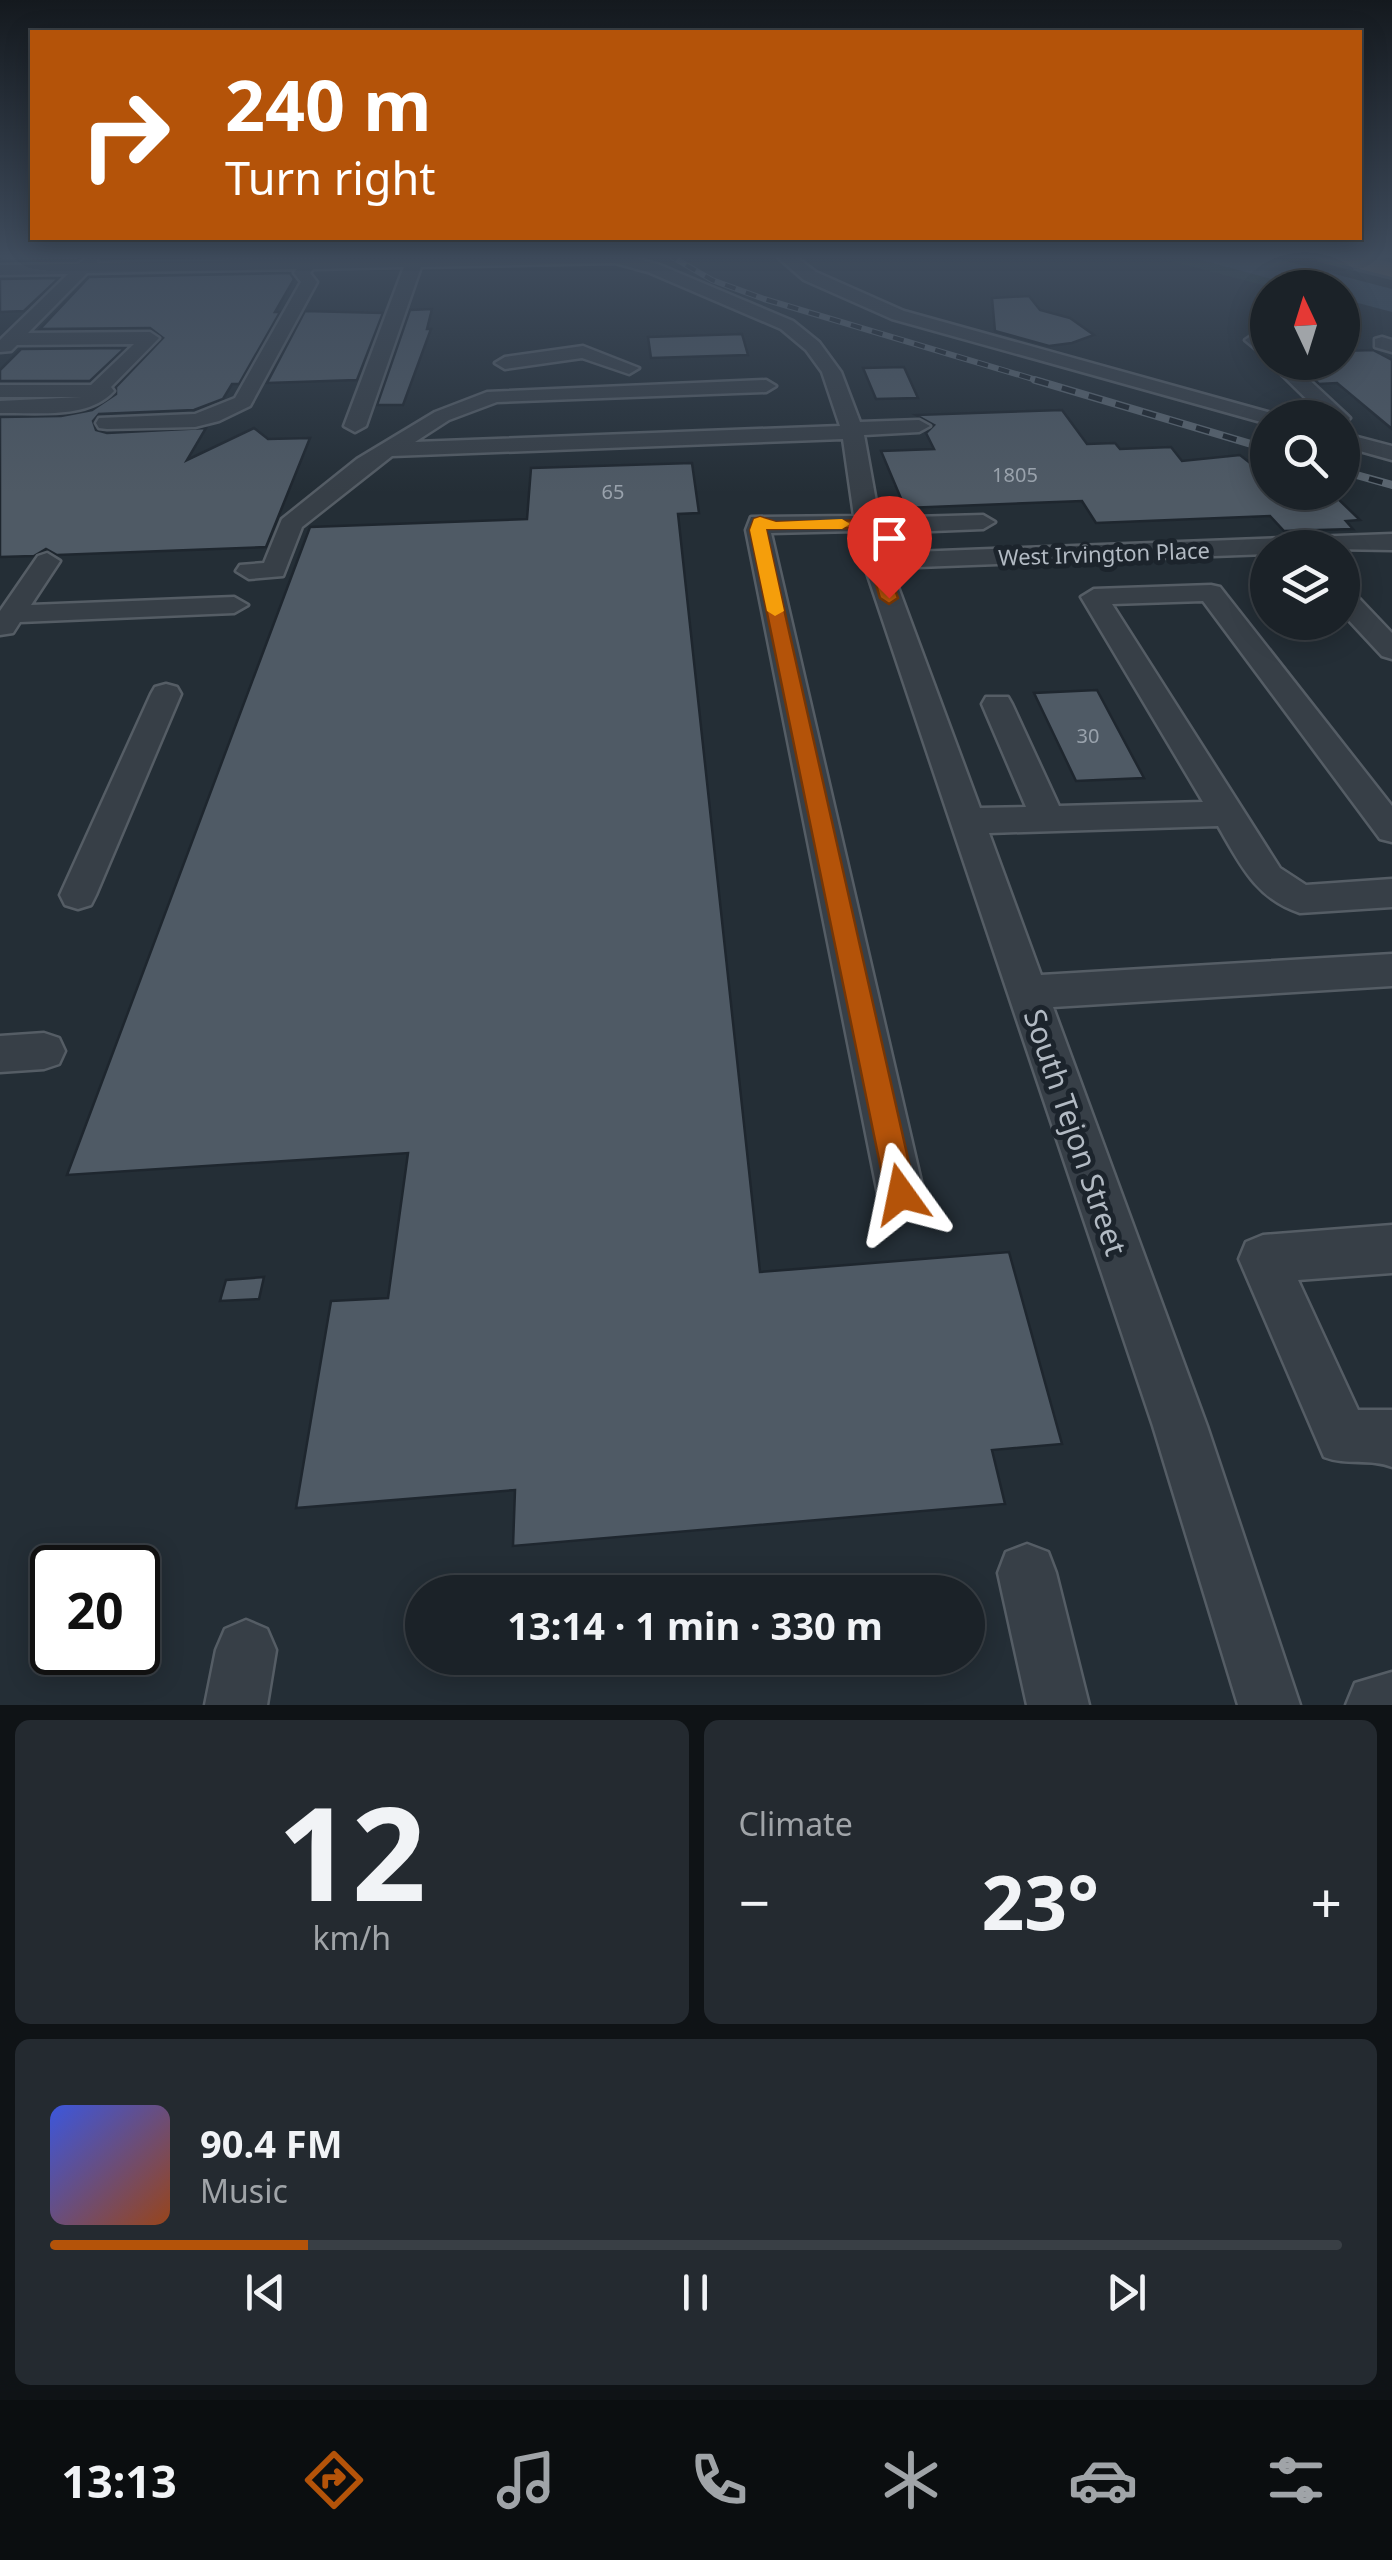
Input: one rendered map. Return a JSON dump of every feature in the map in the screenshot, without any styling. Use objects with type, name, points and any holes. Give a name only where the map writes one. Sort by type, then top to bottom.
[{"type":"street","points":[[6,354],[24,334]]},
{"type":"street","points":[[107,422],[201,421],[226,414],[243,402],[281,334]]},
{"type":"street","points":[[355,426],[388,334]]},
{"type":"street","name":"South Tejon Street","points":[[797,334],[824,359],[854,430],[869,537],[1180,1426],[1269,1705]]},
{"type":"street","points":[[965,334],[1250,413]]},
{"type":"street","points":[[6,354],[150,338],[98,389]]},
{"type":"street","points":[[503,394],[506,356],[583,352],[629,368],[668,375],[691,387]]},
{"type":"street","points":[[98,361],[131,360]]},
{"type":"street","points":[[249,571],[274,570],[291,524],[388,450],[442,416],[557,378],[629,368]]},
{"type":"street","points":[[1298,380],[1320,400]]},
{"type":"street","points":[[503,394],[766,386]]},
{"type":"street","points":[[0,392],[104,391],[87,403],[0,407]]},
{"type":"street","points":[[388,450],[920,426]]},
{"type":"street","points":[[1360,434],[1382,451]]},
{"type":"street","points":[[901,1194],[758,530],[760,522],[869,537],[983,522]]},
{"type":"street","name":"West Irvington Place","points":[[869,537],[1250,545]]},
{"type":"street","name":"West Irvington Place","points":[[1360,543],[1392,542]]},
{"type":"street","points":[[6,623],[47,561]]},
{"type":"street","points":[[1392,830],[1211,593],[1094,597],[1267,878],[1300,899],[1392,893]]},
{"type":"street","points":[[6,623],[234,605]]},
{"type":"street","points":[[1360,615],[1392,650]]},
{"type":"street","points":[[78,895],[166,694]]},
{"type":"street","points":[[997,704],[1048,819]]},
{"type":"street","points":[[967,821],[1225,814]]},
{"type":"street","points":[[1027,992],[1392,970]]},
{"type":"street","points":[[0,1054],[44,1051]]},
{"type":"street","points":[[1392,1249],[1263,1259],[1343,1438],[1390,1436],[1392,1440]]},
{"type":"street","points":[[1026,1572],[1058,1705]]},
{"type":"street","points":[[1377,1705],[1392,1703]]},
{"type":"building","points":[[157,334],[268,334],[239,384],[232,384],[223,399],[194,410],[99,414],[93,421],[96,430],[107,433],[206,428],[187,460],[254,428],[268,439],[310,438],[266,547],[57,555],[46,549],[34,556],[0,557],[0,417],[61,416],[92,410],[116,394],[116,387],[163,338]]},
{"type":"building","points":[[293,334],[375,334],[357,380],[267,383]]},
{"type":"building","points":[[402,334],[429,334],[403,405],[377,405]]},
{"type":"building","points":[[742,334],[748,355],[651,358],[648,337]]},
{"type":"building","points":[[1004,334],[1094,335],[1049,346]]},
{"type":"building","points":[[125,348],[90,381],[0,381],[0,370],[21,349]]},
{"type":"building","points":[[1360,350],[1373,350],[1392,360],[1392,429],[1337,383],[1319,384],[1315,380],[1360,380]]},
{"type":"building","points":[[904,367],[918,398],[876,399],[863,368]]},
{"type":"building","points":[[1062,410],[1087,444],[1115,443],[1120,449],[1171,447],[1182,461],[1240,455],[1250,463],[1250,510],[1350,510],[1360,520],[1346,521],[1353,529],[1283,530],[1270,516],[1096,523],[1082,501],[905,508],[881,451],[934,449],[926,433],[934,425],[916,415]]},
{"type":"building","points":[[692,463],[699,513],[678,514],[760,1272],[1009,1252],[1062,1444],[992,1450],[1005,1504],[513,1546],[515,1490],[296,1508],[331,1301],[388,1298],[408,1153],[67,1175],[310,527],[527,519],[531,468]]},
{"type":"building","points":[[1097,690],[1144,778],[1076,781],[1034,693]]},
{"type":"building","points":[[264,1277],[259,1299],[220,1301],[226,1280]]},
{"type":"railway","points":[[880,334],[1043,382]]},
{"type":"railway","points":[[1035,380],[1250,444]]},
{"type":"railway","points":[[1360,476],[1392,485]]},
{"type":"slow traffic","points":[[775,611],[758,530],[760,522],[776,527],[842,524]]},
{"type":"route","points":[[889,598],[865,523],[776,527],[760,522],[758,530],[901,1194]]}]
